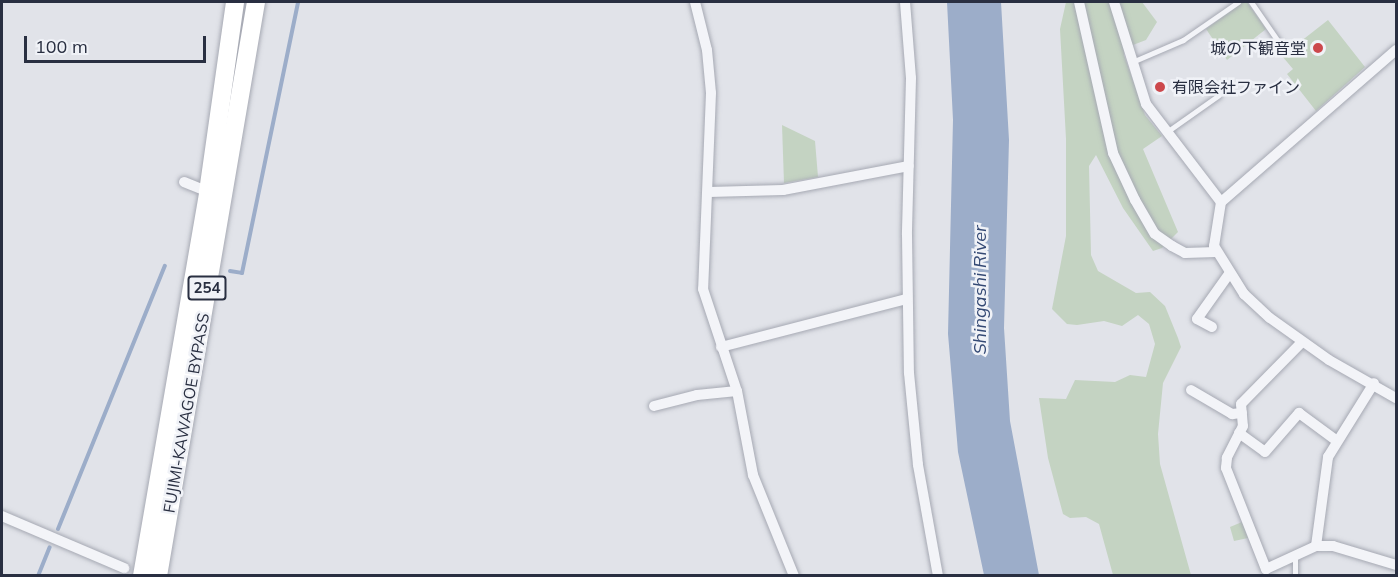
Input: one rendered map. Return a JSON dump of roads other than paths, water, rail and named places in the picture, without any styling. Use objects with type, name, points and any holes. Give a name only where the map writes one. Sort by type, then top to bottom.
[{"type":"highway","name":"FUJIMI-KAWAGOE BYPASS","points":[[158,576],[215,194],[235,2]]},
{"type":"highway","name":"FUJIMI-KAWAGOE BYPASS","points":[[142,576],[215,194],[256,2]]},
{"type":"street","points":[[695,2],[710,68],[709,192],[702,244],[703,289],[737,391],[753,475],[794,576]]},
{"type":"street","points":[[905,2],[911,78],[907,299],[914,434],[938,576]]},
{"type":"street","points":[[1079,2],[1113,153],[1136,200],[1155,234],[1172,246],[1185,253],[1216,252]]},
{"type":"street","points":[[1114,2],[1146,104],[1221,202],[1216,252],[1229,274],[1254,304],[1302,342],[1396,398]]},
{"type":"street","points":[[1221,202],[1396,50]]},
{"type":"street","points":[[709,192],[783,190],[909,166]]},
{"type":"street","points":[[184,182],[215,194]]},
{"type":"street","points":[[1212,327],[1197,319],[1229,274]]},
{"type":"street","points":[[721,347],[907,299]]},
{"type":"street","points":[[1302,342],[1241,404],[1244,426],[1230,447],[1226,468],[1266,569],[1316,546],[1333,546],[1396,565]]},
{"type":"street","points":[[1316,546],[1328,457],[1374,383]]},
{"type":"street","points":[[1191,390],[1233,414],[1242,413]]},
{"type":"street","points":[[654,406],[697,394],[737,391]]},
{"type":"street","points":[[1239,433],[1265,452],[1299,413],[1337,441]]},
{"type":"street","points":[[2,516],[124,568]]},
{"type":"lane","points":[[1132,62],[1183,40],[1238,2]]},
{"type":"lane","points":[[1251,2],[1282,46]]},
{"type":"lane","points":[[1168,131],[1219,95]]},
{"type":"lane","points":[[1295,556],[1295,576]]},
{"type":"water","name":"Shingashi River","points":[[947,2],[1001,2],[1009,140],[1004,328],[1010,421],[1039,575],[984,575],[958,452],[948,334],[953,120]]},
{"type":"waterway","points":[[230,271],[242,273],[298,2]]},
{"type":"waterway","points":[[58,529],[165,266]]},
{"type":"waterway","points":[[38,576],[50,547]]},
{"type":"place","name":"城の下観音堂","points":[[1318,48]]},
{"type":"place","name":"有限会社ファイン","points":[[1160,87]]}]
